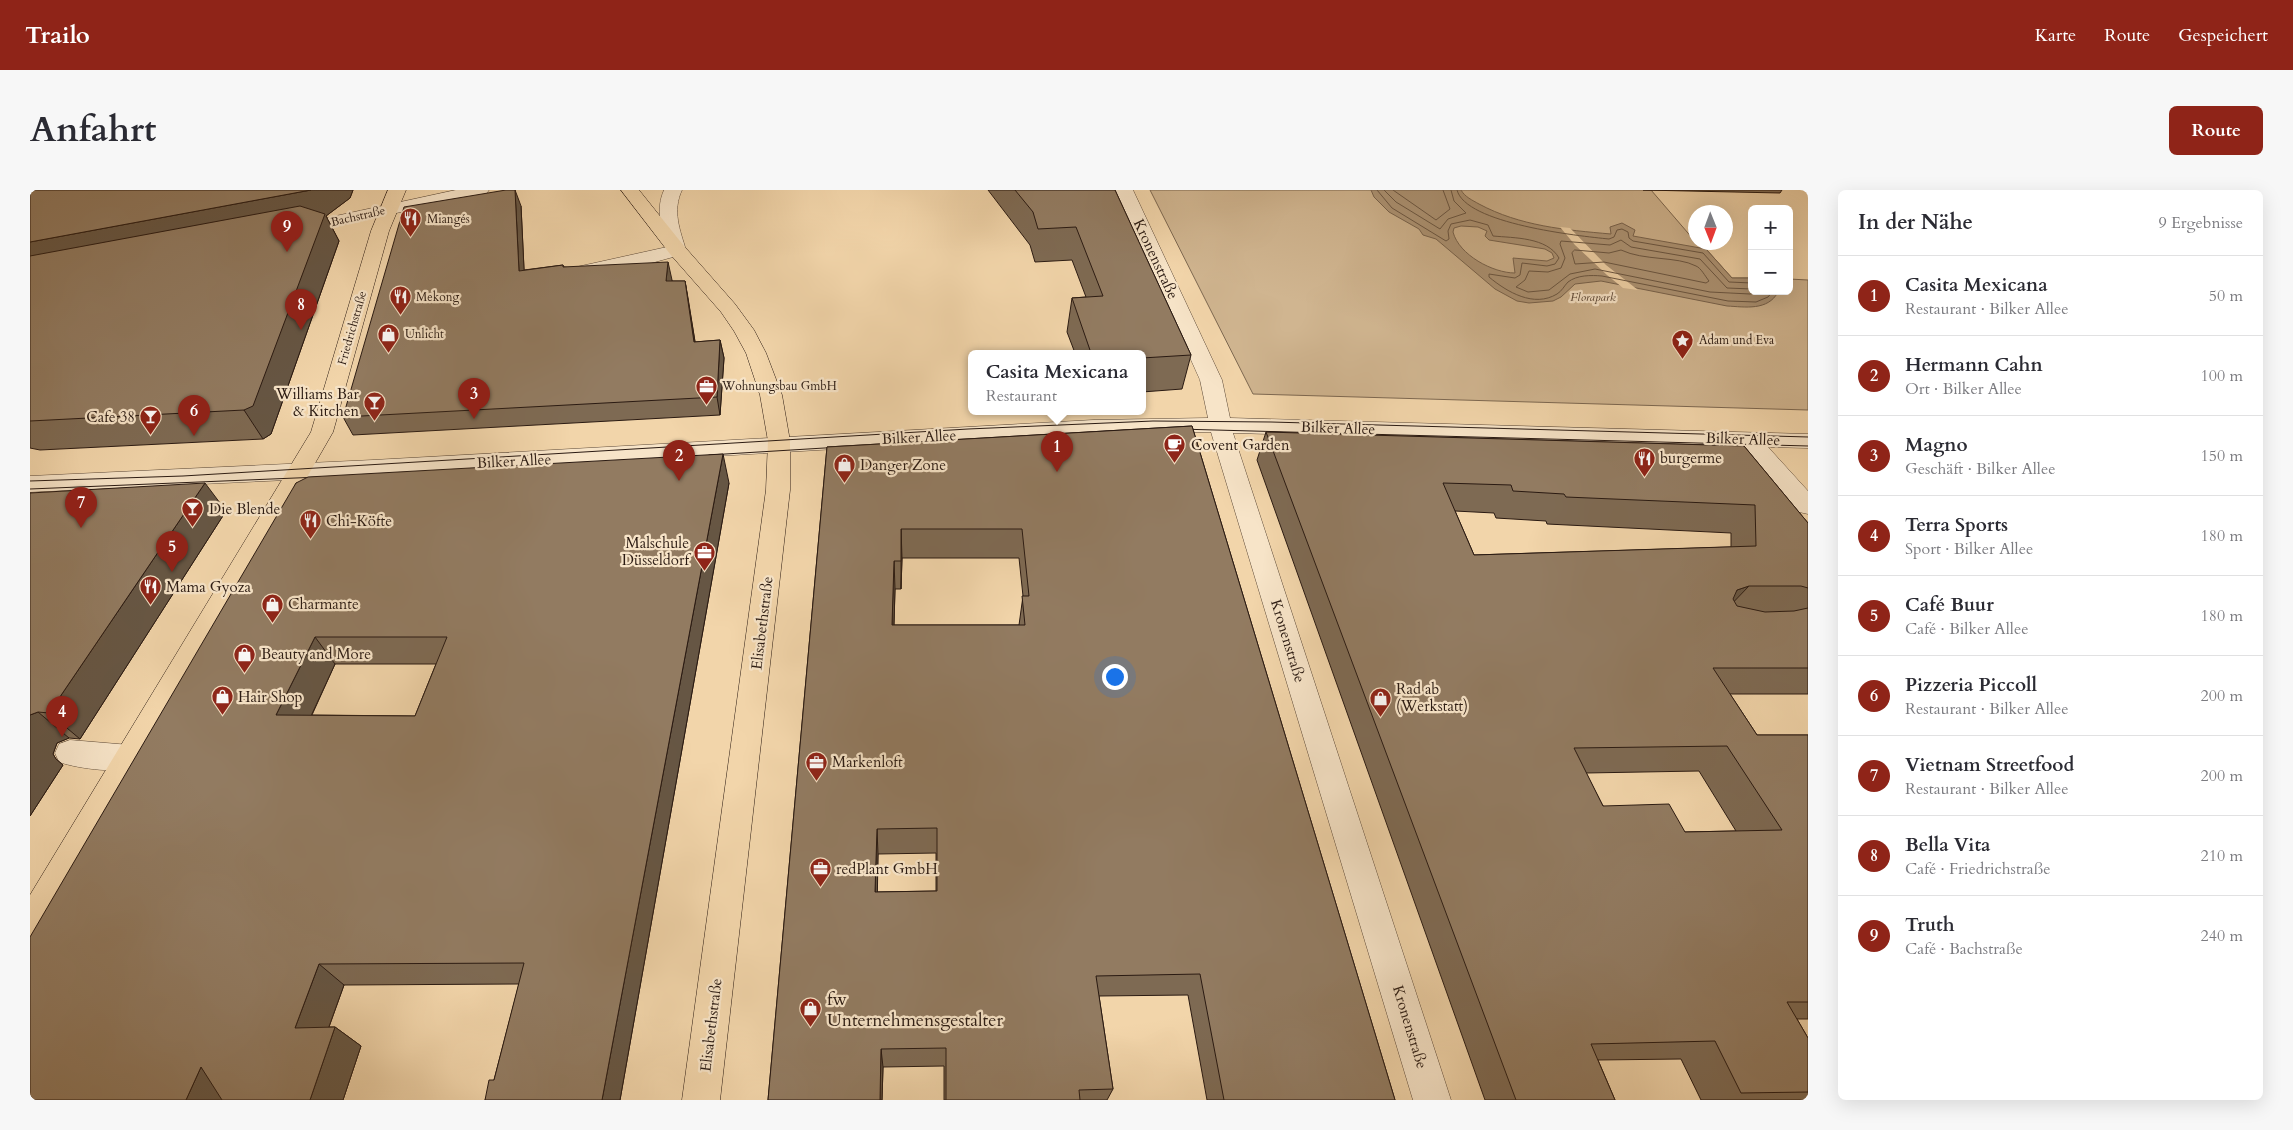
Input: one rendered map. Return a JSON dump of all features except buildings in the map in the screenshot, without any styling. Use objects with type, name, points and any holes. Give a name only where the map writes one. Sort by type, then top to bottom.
[{"type":"main road","name":"Friedrichstraße","points":[[30,926],[322,432],[380,231],[397,190]]},
{"type":"main road","name":"Elisabethstraße","points":[[630,190],[677,250],[728,308],[750,340],[771,395],[776,415],[779,445],[778,490],[701,1100]]},
{"type":"street","name":"Bachstraße","points":[[278,233],[480,190]]},
{"type":"street","points":[[559,274],[644,259],[677,250],[666,209],[667,199],[673,190]]},
{"type":"street","name":"Kronenstraße","points":[[1124,190],[1211,380],[1220,424],[1432,1100]]},
{"type":"street","name":"Bilker Allee","points":[[30,484],[301,468],[1101,427],[1220,424],[1808,441]]},
{"type":"street","points":[[1748,440],[1808,506]]},
{"type":"street","points":[[70,753],[130,758]]},
{"type":"green space","name":"Florapark","points":[[1150,190],[1651,190],[1688,233],[1688,250],[1707,250],[1732,278],[1748,278],[1748,295],[1793,295],[1793,279],[1808,280],[1808,410],[1253,394]]},
{"type":"water","points":[[1371,190],[1461,190],[1479,204],[1510,217],[1543,226],[1577,231],[1611,234],[1610,227],[1622,223],[1635,230],[1633,236],[1688,246],[1688,250],[1707,250],[1732,278],[1748,278],[1748,295],[1776,295],[1762,305],[1748,307],[1727,306],[1601,281],[1575,284],[1561,297],[1553,301],[1529,303],[1517,301],[1495,289],[1436,239],[1423,235],[1419,229],[1389,212],[1374,197]],"holes":[[[1461,226],[1478,227],[1487,231],[1485,236],[1489,240],[1545,249],[1552,253],[1554,258],[1547,261],[1513,258],[1515,273],[1497,270],[1469,255],[1456,240],[1453,232],[1454,228]]]},
{"type":"pier","points":[[1560,227],[1570,228],[1606,265],[1638,290],[1623,288],[1575,245]]},
{"type":"tram line","points":[[30,481],[183,476],[968,429],[1153,421],[1271,422],[1808,437]]},
{"type":"tram line","points":[[1178,429],[1808,446]]},
{"type":"tram line","points":[[976,439],[1128,430]]},
{"type":"tram line","points":[[709,455],[841,447]]},
{"type":"tram line","points":[[30,489],[320,477]]},
{"type":"place","name":"Miangés","points":[[411,238]]},
{"type":"place","name":"Truth","points":[[287,252]]},
{"type":"place","name":"Mekong","points":[[400,316]]},
{"type":"place","name":"Bella Vita","points":[[301,330]]},
{"type":"place","name":"Unlicht","points":[[389,353]]},
{"type":"place","name":"Adam und Eva","points":[[1683,359]]},
{"type":"place","name":"Wohnungsbau GmbH","points":[[706,405]]},
{"type":"place","name":"Magno","points":[[474,419]]},
{"type":"place","name":"Williams Bar & Kitchen","points":[[375,422]]},
{"type":"place","name":"Cafe 38","points":[[151,436]]},
{"type":"place","name":"Pizzeria Piccoll","points":[[194,436]]},
{"type":"place","name":"Covent Garden","points":[[1175,464]]},
{"type":"place","name":"Casita Mexicana","points":[[1057,472]]},
{"type":"place","name":"burgerme","points":[[1644,477]]},
{"type":"place","name":"Hermann Cahn","points":[[679,481]]},
{"type":"place","name":"Danger Zone","points":[[844,484]]},
{"type":"place","name":"Vietnam Streetfood","points":[[81,528]]},
{"type":"place","name":"Die Blende","points":[[193,528]]},
{"type":"place","name":"Chi-Köfte","points":[[310,540]]},
{"type":"place","name":"Malschule Düsseldorf","points":[[705,571]]},
{"type":"place","name":"Café Buur","points":[[172,572]]},
{"type":"place","name":"Mama Gyoza","points":[[150,606]]},
{"type":"place","name":"Charmante","points":[[272,623]]},
{"type":"place","name":"Beauty and More","points":[[245,673]]},
{"type":"place","name":"Hair Shop","points":[[222,716]]},
{"type":"place","name":"Rad ab (Werkstatt)","points":[[1380,717]]},
{"type":"place","name":"Terra Sports","points":[[62,737]]},
{"type":"place","name":"Markenloft","points":[[816,781]]},
{"type":"place","name":"redPlant GmbH","points":[[820,888]]},
{"type":"place","name":"fw Unternehmensgestalter","points":[[811,1028]]}]
